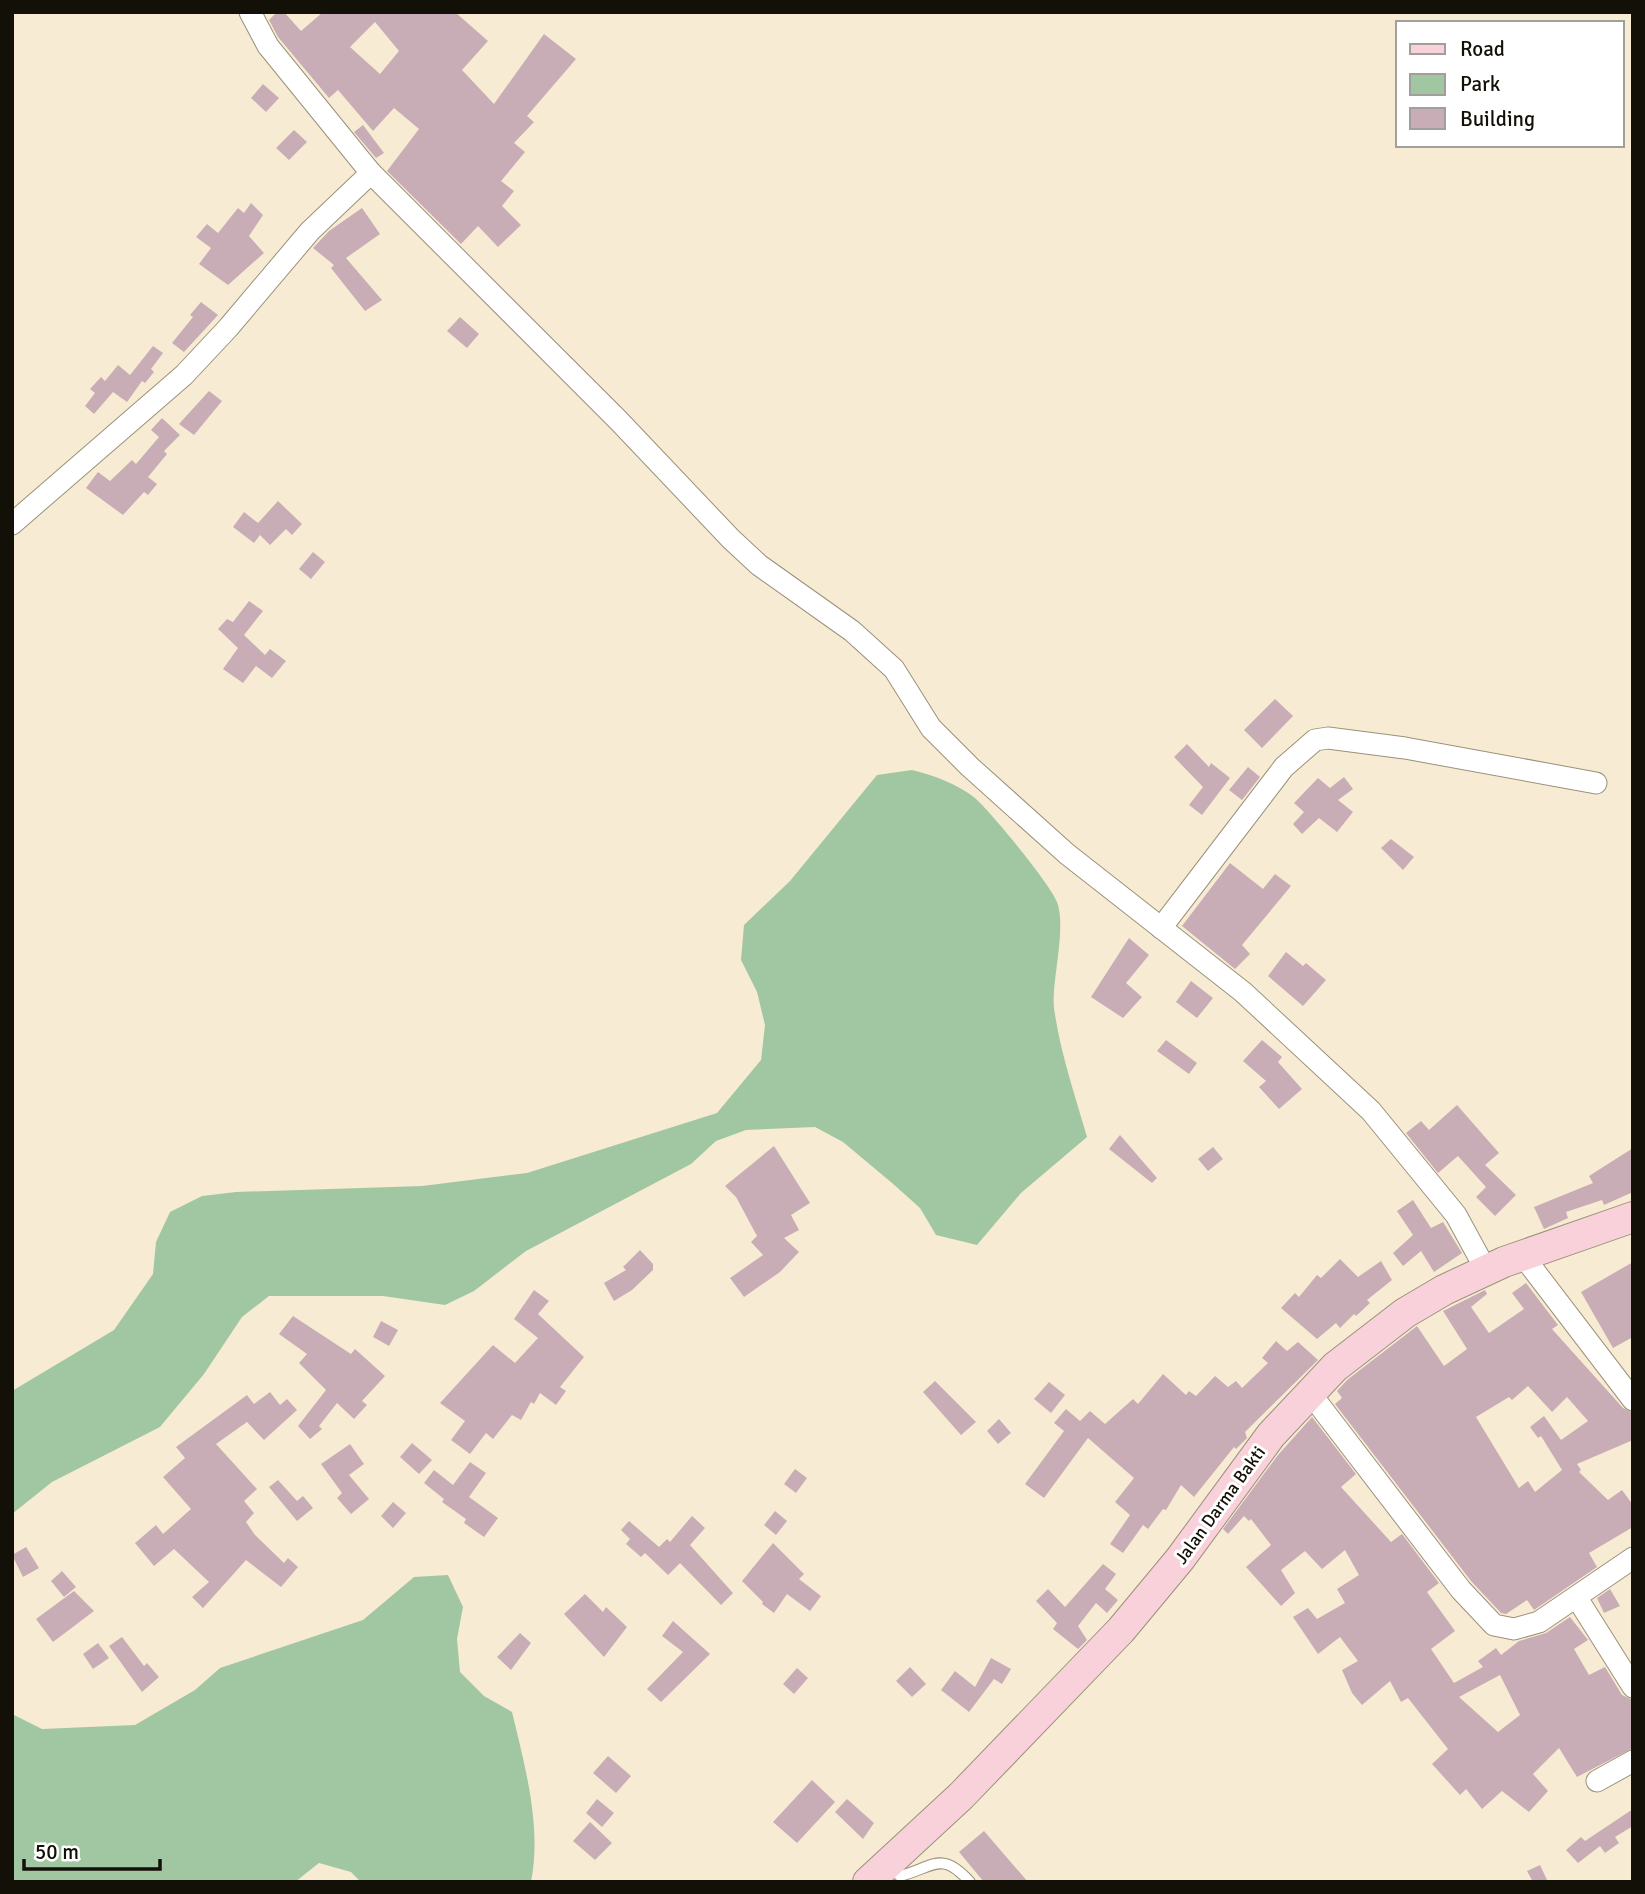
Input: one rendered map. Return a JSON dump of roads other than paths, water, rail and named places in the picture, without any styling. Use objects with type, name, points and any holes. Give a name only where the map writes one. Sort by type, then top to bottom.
[{"type":"street","points":[[250,12],[268,46],[371,173],[619,421],[731,539],[759,565],[852,631],[894,669],[931,728],[953,751],[1067,853],[1243,992],[1371,1111],[1456,1215],[1486,1270]]},
{"type":"street","points":[[12,524],[117,430],[184,375],[228,328],[310,231],[371,173]]},
{"type":"street","points":[[1161,928],[1284,767],[1315,740],[1328,738],[1405,748],[1596,783]]},
{"type":"street","name":"Jalan Darma Bakti","points":[[878,1873],[961,1796],[1121,1630],[1180,1559],[1264,1444],[1345,1359],[1405,1313],[1486,1270],[1633,1217]]},
{"type":"street","points":[[1523,1255],[1633,1400]]},
{"type":"street","points":[[1310,1393],[1461,1590],[1494,1625],[1514,1629],[1526,1628],[1577,1598],[1633,1558]]},
{"type":"street","points":[[1577,1598],[1633,1687]]},
{"type":"street","points":[[1597,1781],[1633,1761]]},
{"type":"lane","points":[[878,1873],[900,1876],[930,1864],[946,1862],[957,1867],[970,1882]]}]
